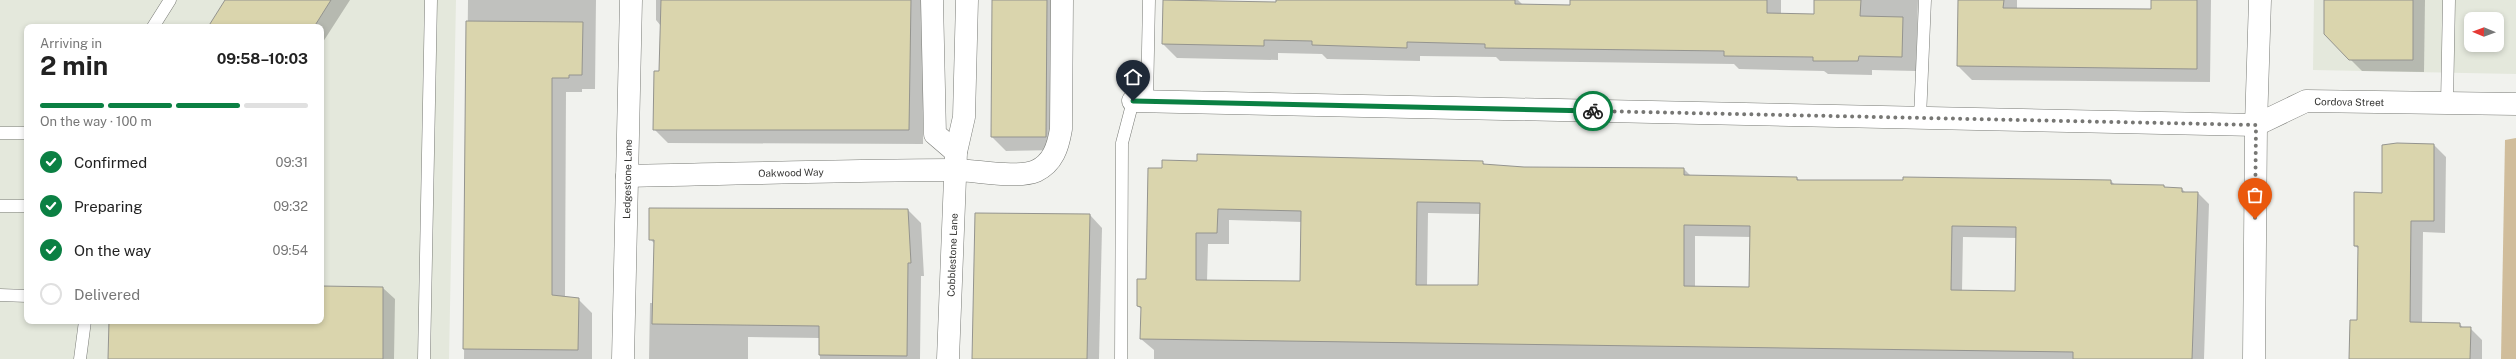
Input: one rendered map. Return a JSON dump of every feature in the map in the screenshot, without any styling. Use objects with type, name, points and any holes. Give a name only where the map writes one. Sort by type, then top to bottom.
[{"type":"street","name":"Ledgestone Lane","points":[[623,359],[631,0]]},
{"type":"street","points":[[932,0],[935,134],[956,161]]},
{"type":"street","name":"Cobblestone Lane","points":[[948,359],[956,161],[964,117],[967,0]]},
{"type":"street","name":"Oakwood Way","points":[[627,176],[956,161],[1021,173],[1034,172],[1044,166],[1052,158],[1058,146],[1061,129],[1062,0]]},
{"type":"street","points":[[2254,359],[2256,125],[2260,0]]},
{"type":"street","name":"Cordova Street","points":[[1140,101],[2256,125],[2306,101],[2516,104]]},
{"type":"lane","points":[[155,24],[170,0]]},
{"type":"lane","points":[[424,359],[430,0]]},
{"type":"lane","points":[[1121,359],[1122,143],[1140,101],[1149,0]]},
{"type":"lane","points":[[1920,118],[1925,0]]},
{"type":"lane","points":[[2447,103],[2449,0]]},
{"type":"lane","points":[[0,133],[24,133]]},
{"type":"lane","points":[[0,206],[24,206]]},
{"type":"lane","points":[[0,295],[24,296]]},
{"type":"lane","points":[[80,359],[85,324]]},
{"type":"shaded area","points":[[0,0],[456,0],[449,359],[0,359]]},
{"type":"shaded area","points":[[2314,0],[2516,0],[2516,74],[2313,70]]},
{"type":"shaded area","points":[[2516,138],[2516,359],[2501,359],[2505,140]]},
{"type":"building","points":[[225,0],[331,0],[316,24],[210,24]]},
{"type":"building","points":[[661,0],[911,0],[909,130],[653,130],[654,71],[659,71]]},
{"type":"building","points":[[992,0],[1047,0],[1046,137],[991,137]]},
{"type":"building","points":[[1163,0],[1276,2],[1276,0],[1515,0],[1515,4],[1570,5],[1570,0],[1767,0],[1767,13],[1814,14],[1814,0],[1861,0],[1860,16],[1903,17],[1902,57],[1859,56],[1858,61],[1813,61],[1813,57],[1724,56],[1724,51],[1485,48],[1485,44],[1407,42],[1407,48],[1312,45],[1312,41],[1264,40],[1264,46],[1162,44]]},
{"type":"building","points":[[1958,0],[2004,0],[2003,8],[2151,9],[2151,0],[2197,0],[2197,69],[1957,66]]},
{"type":"building","points":[[2324,0],[2413,0],[2413,60],[2349,60],[2324,34]]},
{"type":"building","points":[[466,21],[583,22],[582,75],[569,75],[569,78],[552,78],[552,295],[579,298],[578,350],[463,349]]},
{"type":"building","points":[[2397,143],[2434,144],[2434,221],[2411,221],[2410,322],[2460,323],[2460,327],[2471,327],[2470,359],[2349,359],[2350,320],[2357,320],[2358,246],[2354,246],[2354,192],[2382,193],[2382,145]]},
{"type":"building","points":[[1197,154],[1483,161],[1483,164],[1524,167],[1684,168],[1684,175],[1797,177],[1797,180],[1903,180],[1903,177],[2111,180],[2111,184],[2164,185],[2164,187],[2182,188],[2182,192],[2198,192],[2192,359],[2073,359],[2073,352],[1140,339],[1141,307],[1137,306],[1137,279],[1146,279],[1148,168],[1162,168],[1162,160],[1197,161]],"holes":[[[1417,202],[1480,203],[1478,285],[1416,285]],[[1218,209],[1301,211],[1300,281],[1196,280],[1196,233],[1217,233]],[[1684,225],[1750,226],[1749,287],[1684,286]],[[1952,226],[2016,227],[2015,291],[1951,290]]]},
{"type":"building","points":[[649,208],[908,209],[911,263],[908,263],[907,356],[819,355],[819,326],[652,324],[654,240],[649,240]]},
{"type":"building","points":[[975,213],[1090,214],[1087,359],[972,359]]},
{"type":"building","points":[[324,286],[383,287],[383,359],[108,359],[109,324],[324,324]]},
{"type":"way so far","points":[[1593,111],[2256,125],[2255,219]]},
{"type":"route","points":[[1133,101],[1593,111]]}]
